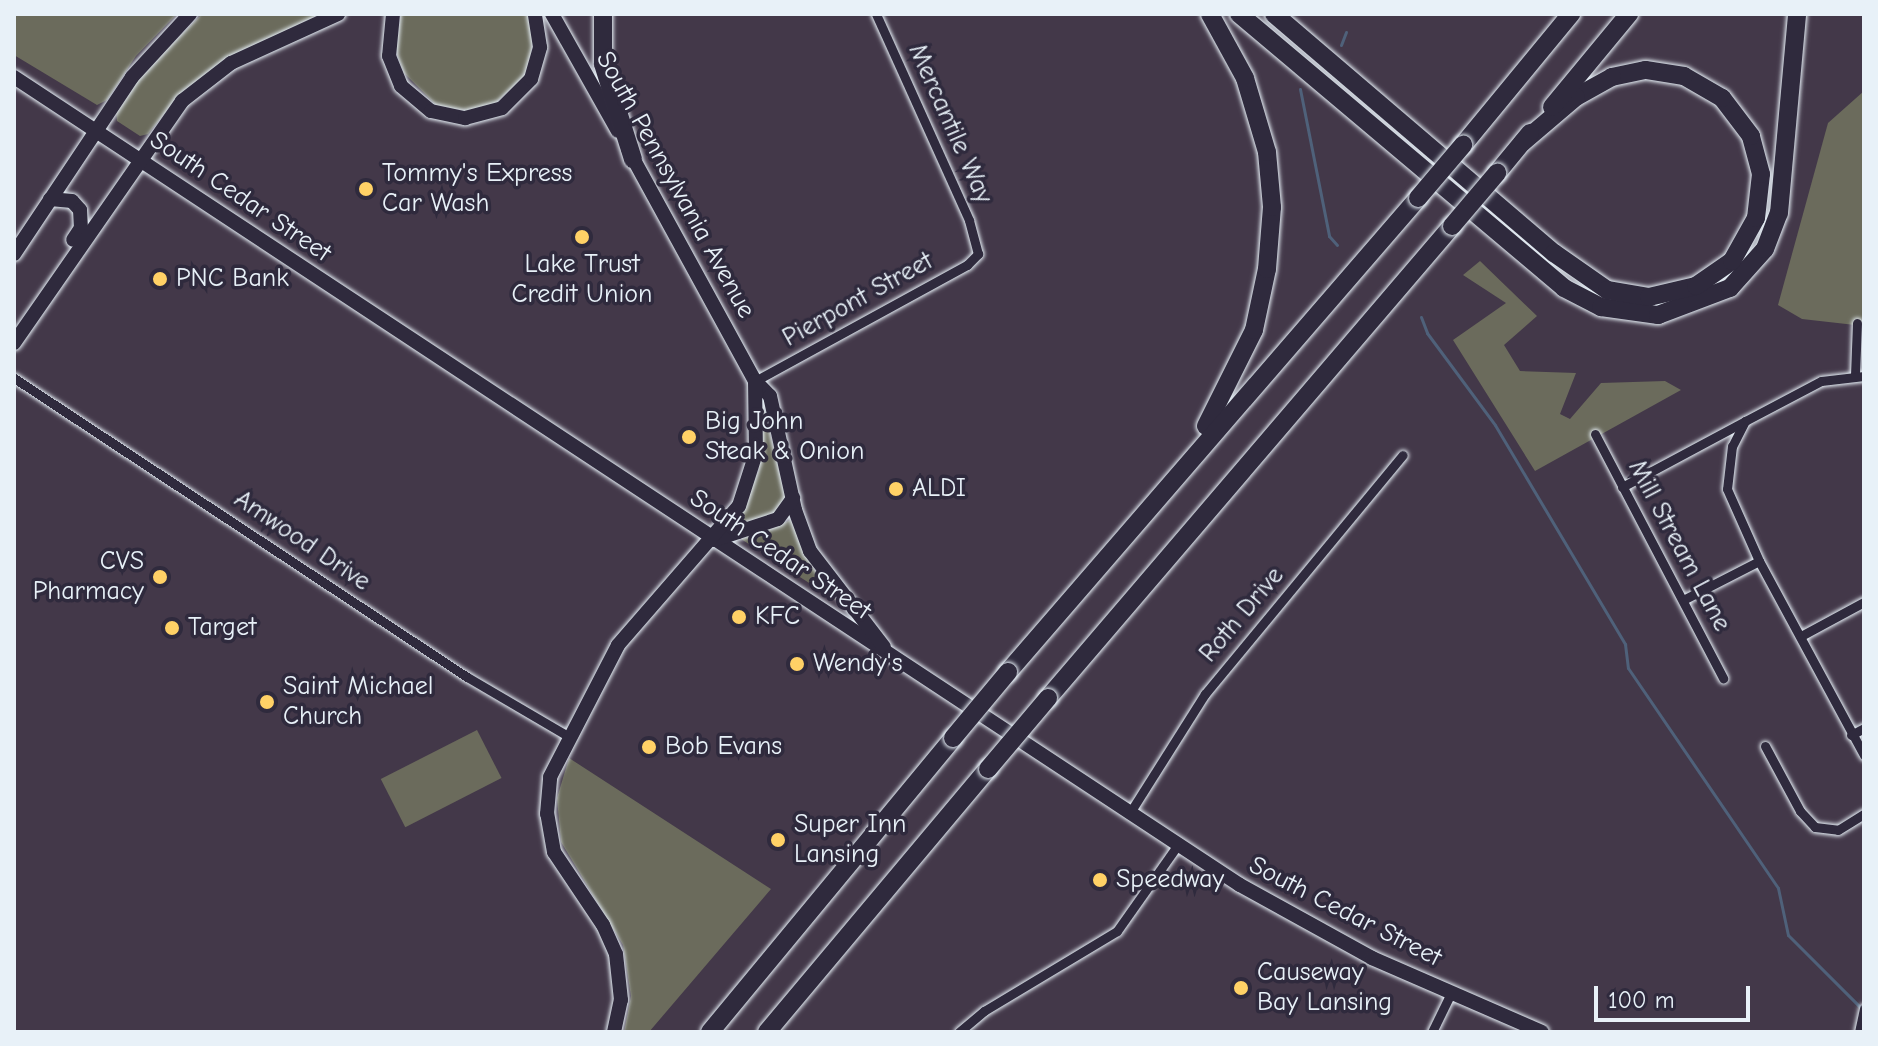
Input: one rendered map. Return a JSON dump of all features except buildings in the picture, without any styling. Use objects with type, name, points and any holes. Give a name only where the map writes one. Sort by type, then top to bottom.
[{"type":"highway","points":[[603,14],[603,64],[633,159]]},
{"type":"highway","points":[[1187,459],[1246,352],[1262,299],[1271,238],[1270,176],[1261,130],[1245,78],[1210,14]]},
{"type":"highway","points":[[1239,14],[1564,288],[1601,307],[1658,315],[1730,288],[1765,249],[1779,213],[1797,14]]},
{"type":"highway","points":[[1274,14],[1565,262],[1607,290],[1649,297],[1696,286],[1732,261],[1756,218],[1761,174],[1751,136],[1722,98],[1684,76],[1645,70],[1612,77],[1576,97],[1523,142]]},
{"type":"highway","points":[[710,1032],[1187,459],[1418,198],[1571,14]]},
{"type":"highway","points":[[767,1032],[1629,14]]},
{"type":"main road","points":[[14,254],[95,130],[155,48],[190,14]]},
{"type":"main road","points":[[17,338],[174,108],[218,70],[338,14]]},
{"type":"main road","points":[[393,14],[389,56],[401,86],[431,111],[465,118],[502,108],[531,79],[540,47],[535,14]]},
{"type":"main road","name":"South Pennsylvania Avenue","points":[[552,14],[755,381],[770,396],[778,417],[793,498],[818,566],[894,660]]},
{"type":"main road","name":"South Cedar Street","points":[[14,77],[1177,846],[1309,925],[1451,993],[1542,1032]]},
{"type":"main road","points":[[17,338],[30,304],[81,228],[80,210],[72,201],[50,199]]},
{"type":"main road","points":[[614,1032],[621,1000],[616,954],[603,925],[560,865],[548,828],[550,777],[568,736],[635,622],[714,540],[739,506],[753,470],[755,381]]},
{"type":"main road","points":[[714,540],[778,519],[793,498]]},
{"type":"street","name":"Mercantile Way","points":[[876,14],[969,220],[978,254]]},
{"type":"street","name":"Pierpont Street","points":[[755,381],[967,265],[978,254]]},
{"type":"street","points":[[1622,487],[1821,381],[1859,375],[1857,323]]},
{"type":"street","name":"Amwood Drive","points":[[14,378],[467,677],[568,736]]},
{"type":"street","points":[[1745,421],[1732,446],[1727,489],[1759,561],[1864,755]]},
{"type":"street","name":"Mill Stream Lane","points":[[1595,434],[1723,678]]},
{"type":"street","name":"Roth Drive","points":[[1129,814],[1205,694],[1403,455]]},
{"type":"street","points":[[1683,600],[1759,561]]},
{"type":"street","points":[[1801,636],[1864,602]]},
{"type":"street","points":[[1851,735],[1864,728]]},
{"type":"street","points":[[1765,746],[1800,811],[1815,827],[1838,830],[1864,814]]},
{"type":"street","points":[[959,1032],[984,1011],[1117,931],[1177,846]]},
{"type":"street","points":[[1432,1032],[1451,993]]},
{"type":"street","points":[[1859,1032],[1864,1009]]},
{"type":"green space","points":[[14,14],[177,14],[136,56],[107,100],[97,105],[14,55]]},
{"type":"green space","points":[[202,14],[320,14],[221,62],[177,98],[148,134],[140,136],[117,121],[116,111],[143,73]]},
{"type":"green space","points":[[401,14],[529,14],[534,40],[525,76],[493,105],[466,111],[436,105],[404,73],[396,51]]},
{"type":"green space","points":[[1864,91],[1864,326],[1802,319],[1778,305],[1828,123]]},
{"type":"green space","points":[[1480,261],[1537,316],[1504,345],[1520,371],[1576,373],[1560,414],[1570,419],[1601,383],[1665,381],[1681,390],[1535,471],[1453,340],[1506,303],[1463,275]]},
{"type":"green space","points":[[761,397],[786,499],[777,513],[734,526],[759,470]]},
{"type":"green space","points":[[791,520],[811,565],[837,601],[741,539]]},
{"type":"green space","points":[[477,730],[502,778],[405,827],[381,779]]},
{"type":"green space","points":[[569,758],[771,889],[649,1032],[624,1032],[631,996],[623,945],[561,842],[557,798]]},
{"type":"waterway","points":[[1341,45],[1346,32]]},
{"type":"waterway","points":[[1300,89],[1329,236],[1337,245]]},
{"type":"waterway","points":[[1421,317],[1427,333],[1495,425],[1625,644],[1628,668],[1778,888],[1788,935],[1860,1007]]},
{"type":"place","name":"Tommy's Express Car Wash","points":[[366,189]]},
{"type":"place","name":"Lake Trust Credit Union","points":[[582,237]]},
{"type":"place","name":"PNC Bank","points":[[160,279]]},
{"type":"place","name":"Big John Steak & Onion","points":[[689,437]]},
{"type":"place","name":"ALDI","points":[[896,489]]},
{"type":"place","name":"CVS Pharmacy","points":[[160,577]]},
{"type":"place","name":"KFC","points":[[739,617]]},
{"type":"place","name":"Target","points":[[172,628]]},
{"type":"place","name":"Wendy's","points":[[797,664]]},
{"type":"place","name":"Saint Michael Church","points":[[267,702]]},
{"type":"place","name":"Bob Evans","points":[[649,747]]},
{"type":"place","name":"Super Inn Lansing","points":[[778,840]]},
{"type":"place","name":"Speedway","points":[[1100,880]]},
{"type":"place","name":"Causeway Bay Lansing","points":[[1241,988]]}]
